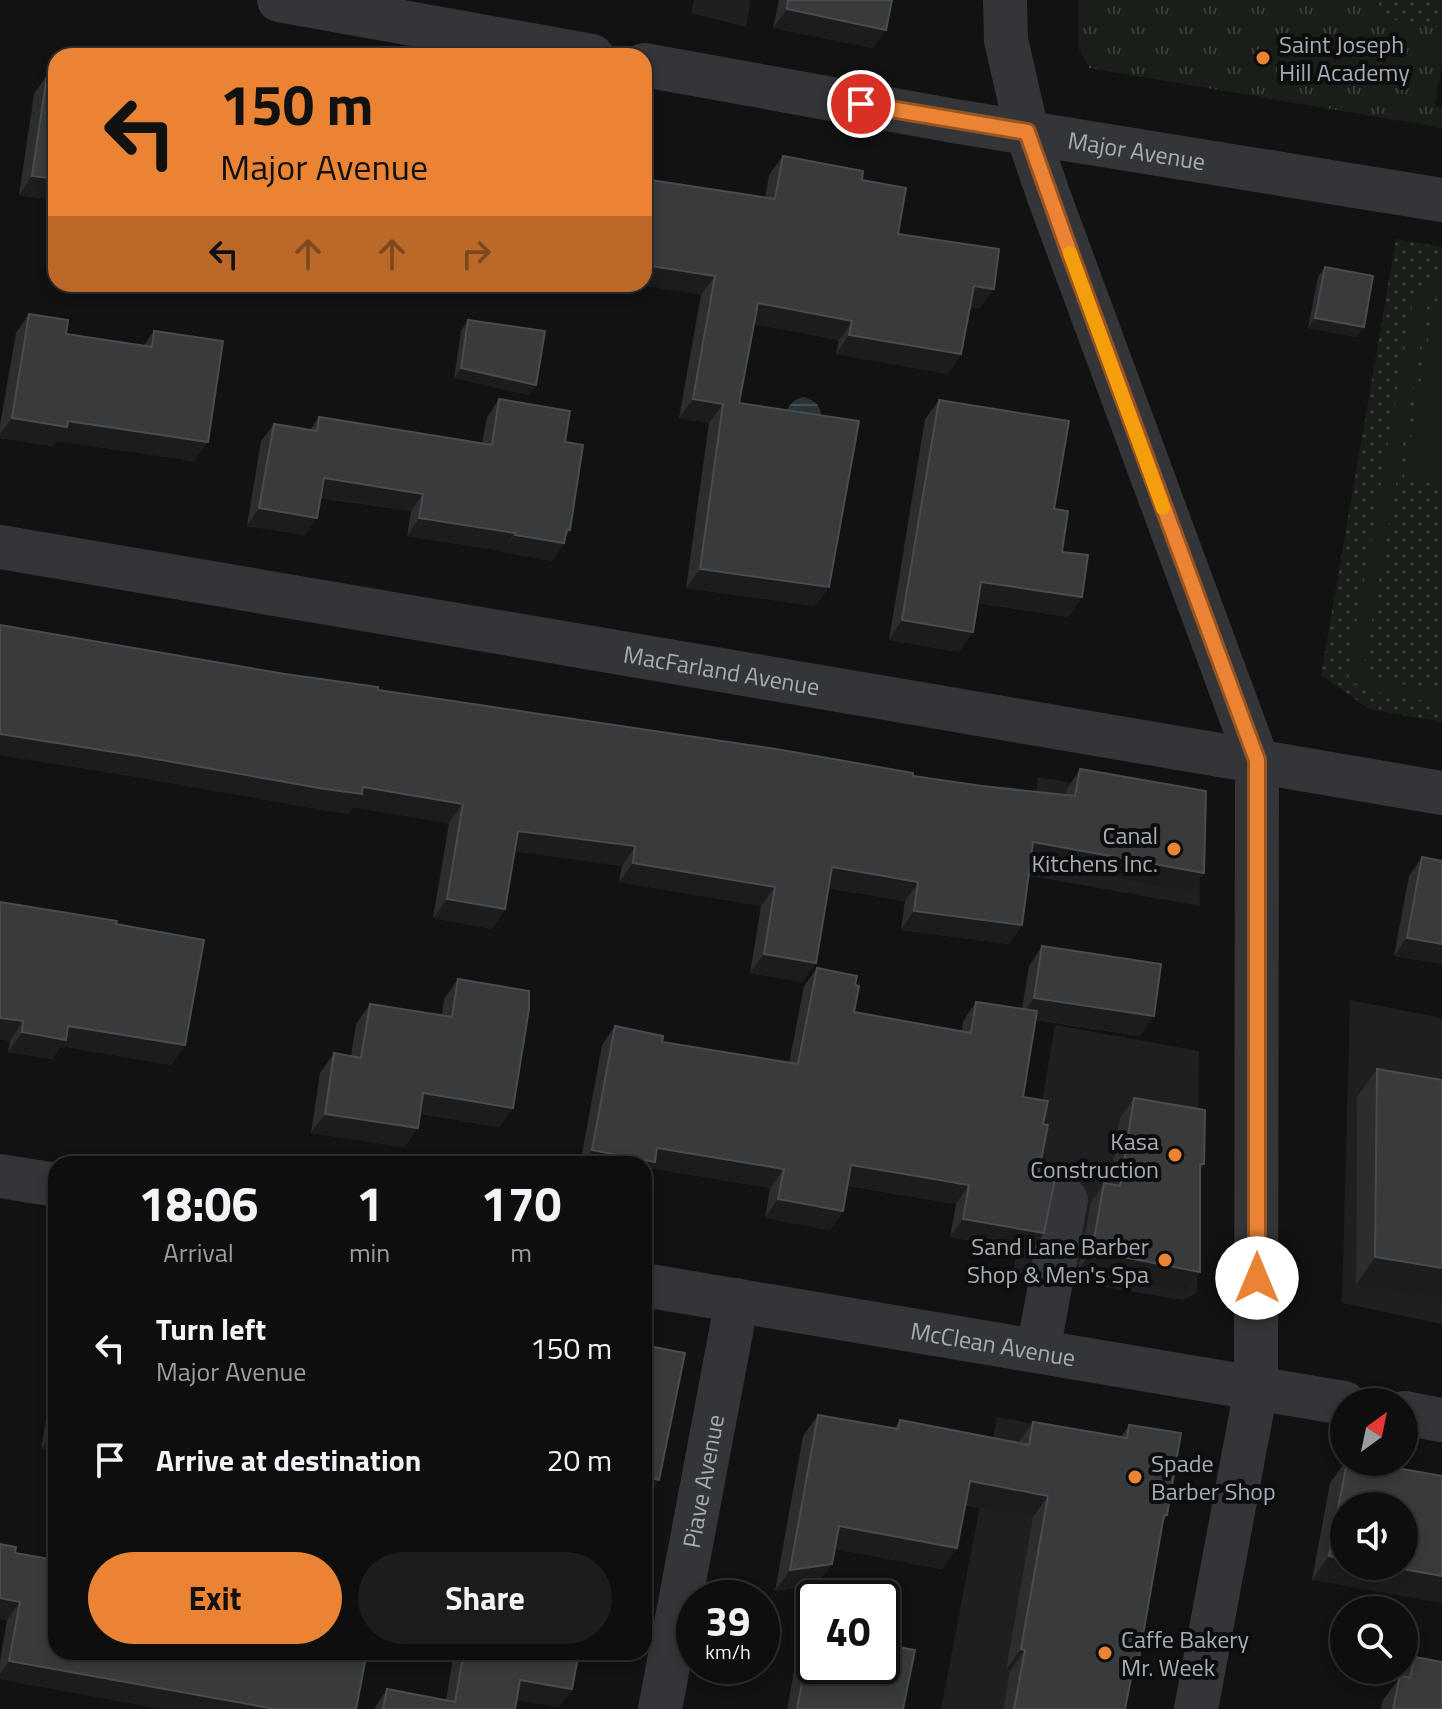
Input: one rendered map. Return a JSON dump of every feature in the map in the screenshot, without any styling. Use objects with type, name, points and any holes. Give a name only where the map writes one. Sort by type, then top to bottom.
[{"type":"street","points":[[279,0],[547,48]]},
{"type":"street","points":[[1005,0],[1006,40],[1027,132],[1257,760],[1256,1389],[1196,1709]]},
{"type":"street","name":"Major Avenue","points":[[652,66],[1442,200]]},
{"type":"street","name":"MacFarland Avenue","points":[[0,547],[1442,793]]},
{"type":"street","points":[[0,1176],[48,1184]]},
{"type":"street","points":[[1038,1351],[1066,1200]]},
{"type":"street","name":"McClean Avenue","points":[[652,1286],[1330,1401]]},
{"type":"street","name":"Piave Avenue","points":[[660,1709],[737,1300]]},
{"type":"street","points":[[1418,1416],[1442,1420]]},
{"type":"shaded area","points":[[694,0],[751,0],[746,27],[691,13]]},
{"type":"shaded area","points":[[804,397],[818,405],[821,421],[780,455],[786,412],[796,400]]},
{"type":"shaded area","points":[[1038,777],[1198,805],[1200,906],[1026,875]]},
{"type":"shaded area","points":[[1350,1000],[1442,1018],[1442,1324],[1342,1303]]},
{"type":"shaded area","points":[[1055,1025],[1199,1051],[1197,1293],[1183,1300],[1013,1272]]},
{"type":"shaded area","points":[[997,1417],[1160,1447],[1171,1466],[1126,1709],[941,1709]]},
{"type":"green space","name":"Saint Joseph Hill Academy","points":[[1078,0],[1379,0],[1376,17],[1442,28],[1442,64],[1435,106],[1442,108],[1442,128],[1089,68],[1078,47]]},
{"type":"green space","points":[[1379,0],[1442,0],[1442,28],[1376,17]]},
{"type":"green space","points":[[1396,239],[1442,247],[1442,722],[1369,709],[1321,675]]},
{"type":"green space","points":[[1432,279],[1442,279],[1442,293],[1433,294],[1428,302],[1363,671],[1373,679],[1442,691],[1442,704],[1363,689],[1349,678],[1348,672],[1414,295],[1421,285]]},
{"type":"green space","points":[[1435,301],[1442,302],[1442,485],[1404,478]]},
{"type":"building","points":[[788,0],[892,0],[886,30],[787,9]]},
{"type":"building","points":[[47,75],[48,75],[48,178],[32,176]]},
{"type":"building","points":[[783,156],[863,171],[862,180],[906,188],[898,234],[999,249],[994,289],[974,286],[961,354],[849,335],[852,321],[758,303],[739,403],[859,421],[829,587],[700,569],[723,404],[693,399],[715,276],[652,266],[652,180],[775,199]]},
{"type":"building","points":[[1325,267],[1373,276],[1364,327],[1315,318]]},
{"type":"building","points":[[29,314],[68,320],[66,334],[152,347],[154,331],[223,341],[208,442],[68,421],[67,427],[12,418]]},
{"type":"building","points":[[468,320],[545,331],[536,385],[461,368]]},
{"type":"building","points":[[499,399],[570,411],[565,442],[583,445],[570,530],[567,529],[564,543],[419,518],[423,494],[324,478],[317,518],[259,508],[274,424],[317,431],[319,417],[492,445]]},
{"type":"building","points":[[939,400],[1069,421],[1054,509],[1068,511],[1062,552],[1088,555],[1082,597],[981,582],[973,632],[902,620]]},
{"type":"building","points":[[0,625],[378,687],[378,690],[776,749],[982,786],[1075,796],[1080,769],[1206,791],[1204,873],[1033,842],[1022,925],[914,911],[918,882],[832,867],[816,963],[764,954],[775,887],[633,863],[635,846],[518,831],[505,909],[447,899],[463,804],[363,787],[362,794],[325,789],[0,734]]},
{"type":"building","points":[[1422,857],[1442,861],[1442,944],[1407,938]]},
{"type":"building","points":[[0,902],[117,921],[116,924],[204,940],[185,1045],[68,1026],[66,1040],[22,1032],[23,1021],[0,1018]]},
{"type":"building","points":[[1042,946],[1161,964],[1154,1016],[1034,998]]},
{"type":"building","points":[[817,968],[857,976],[855,985],[859,986],[854,1012],[971,1033],[976,1002],[1037,1011],[1023,1097],[1048,1101],[1043,1124],[1048,1125],[1039,1171],[1056,1174],[1044,1233],[963,1219],[969,1185],[851,1165],[843,1211],[778,1199],[784,1169],[657,1148],[655,1162],[652,1161],[652,1156],[624,1156],[592,1150],[615,1026],[663,1036],[662,1042],[798,1064]]},
{"type":"building","points":[[458,979],[529,991],[529,1009],[513,1108],[423,1093],[418,1128],[325,1114],[334,1053],[361,1058],[370,1004],[452,1017]]},
{"type":"building","points":[[1377,1069],[1442,1080],[1442,1268],[1375,1257]]},
{"type":"building","points":[[1134,1098],[1205,1110],[1204,1164],[1200,1164],[1200,1272],[1092,1251],[1104,1183],[1120,1186]]},
{"type":"building","points":[[652,1347],[685,1353],[659,1480],[653,1478],[652,1486]]},
{"type":"building","points":[[818,1415],[898,1429],[900,1420],[1029,1445],[1033,1422],[1127,1438],[1129,1425],[1181,1433],[1137,1669],[1133,1668],[1125,1709],[1014,1709],[1025,1650],[1021,1649],[1048,1496],[970,1481],[957,1548],[839,1526],[832,1564],[790,1570]]},
{"type":"building","points":[[1418,1472],[1442,1476],[1442,1576],[1418,1572],[1418,1492],[1341,1492],[1344,1476],[1418,1476]]},
{"type":"building","points":[[0,1544],[16,1547],[15,1553],[48,1559],[48,1660],[365,1660],[356,1709],[275,1709],[9,1661],[20,1602],[0,1598]]},
{"type":"building","points":[[900,1647],[915,1650],[903,1709],[797,1709],[802,1684],[900,1684]]},
{"type":"building","points":[[1418,1658],[1442,1662],[1442,1709],[1393,1709],[1398,1684],[1418,1684]]},
{"type":"building","points":[[463,1660],[577,1660],[572,1689],[520,1680],[515,1709],[383,1709],[387,1689],[455,1702]]},
{"type":"slow traffic","points":[[1070,253],[1163,508]]},
{"type":"place","name":"Saint Joseph Hill Academy","points":[[1263,58]]},
{"type":"place","name":"Canal Kitchens Inc.","points":[[1174,849]]},
{"type":"place","name":"Kasa Construction","points":[[1175,1155]]},
{"type":"place","name":"Sand Lane Barber Shop & Men's Spa","points":[[1165,1260]]},
{"type":"place","name":"Spade Barber Shop","points":[[1135,1477]]},
{"type":"place","name":"Caffe Bakery Mr. Week","points":[[1105,1653]]},
{"type":"route","points":[[861,104],[1027,132],[1257,760],[1257,1278]]}]
